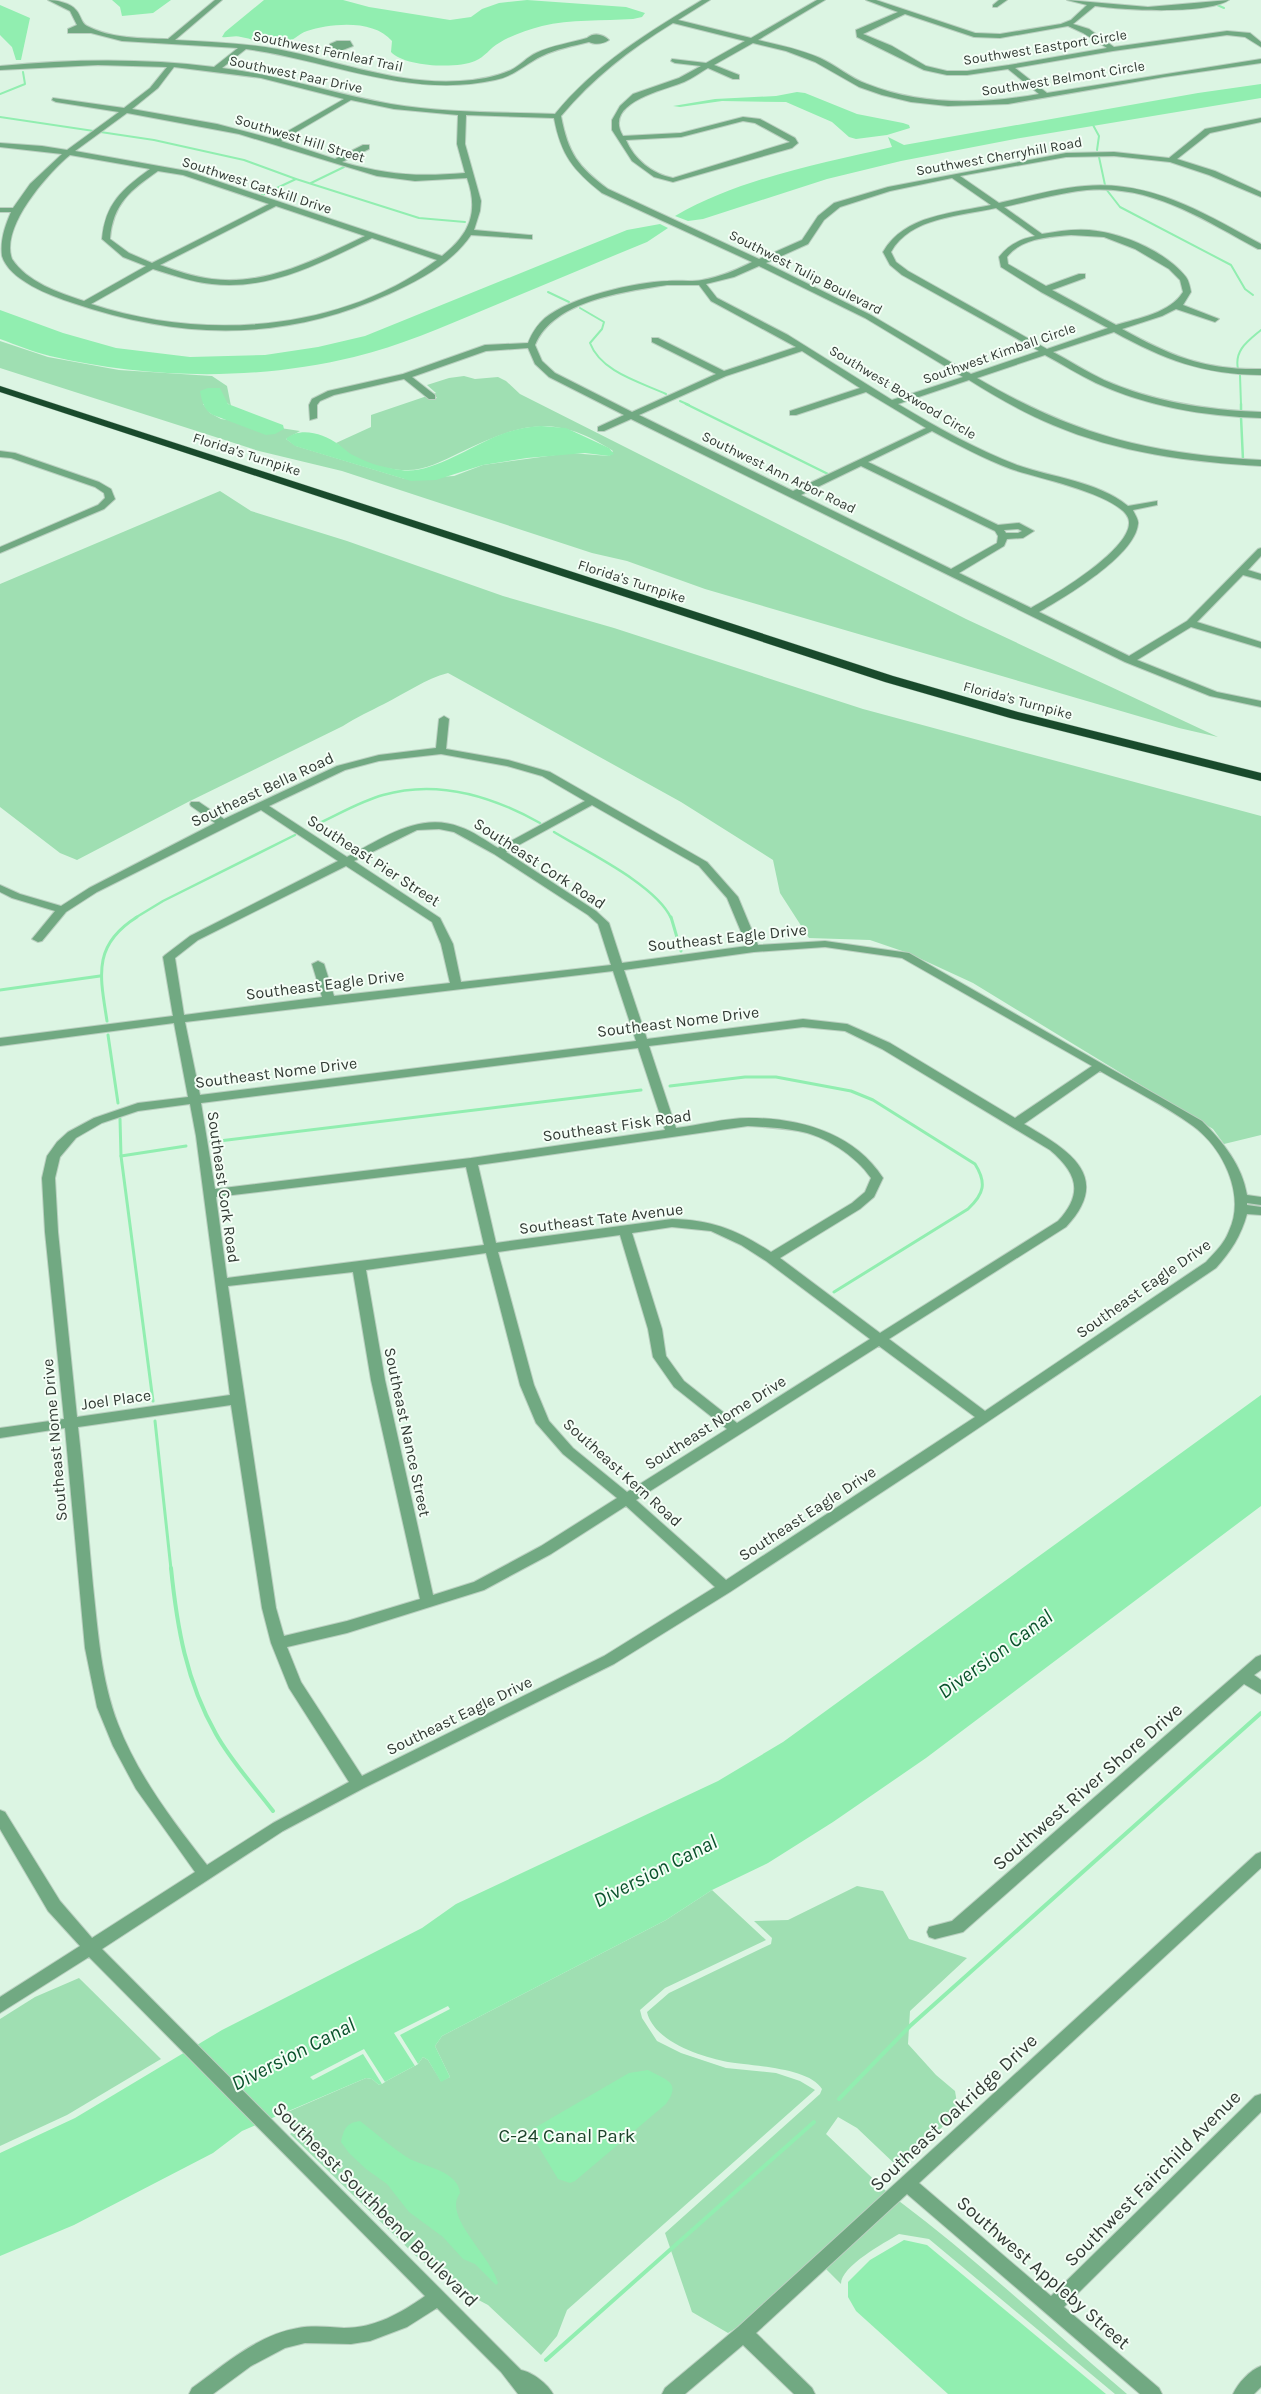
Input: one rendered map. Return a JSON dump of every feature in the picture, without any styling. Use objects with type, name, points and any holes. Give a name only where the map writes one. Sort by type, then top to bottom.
[{"type":"highway","name":"Florida's Turnpike","points":[[0,380],[886,669],[1022,707],[1261,768]]},
{"type":"highway","name":"Florida's Turnpike","points":[[0,389],[880,676],[1023,717],[1261,777]]},
{"type":"street","name":"Southwest Fernleaf Trail","points":[[51,0],[74,10],[81,25],[90,31],[122,38],[171,40],[327,53],[415,82],[443,84],[472,82],[488,86],[493,82],[490,79],[515,71],[537,55],[549,50],[590,40]]},
{"type":"street","points":[[171,40],[219,0]]},
{"type":"street","points":[[557,116],[586,82],[622,52],[707,0]]},
{"type":"street","points":[[621,138],[681,135],[749,119],[763,124],[792,140],[794,143],[683,179],[673,180],[662,178],[640,164],[627,151],[616,130],[616,120],[636,96],[682,80],[822,0]]},
{"type":"street","points":[[869,0],[974,35],[988,36],[1068,24],[1086,30],[1113,49]]},
{"type":"street","points":[[995,6],[1004,0]]},
{"type":"street","points":[[1070,0],[1092,5],[1146,10],[1178,8],[1226,0]]},
{"type":"street","points":[[1068,24],[1092,5]]},
{"type":"street","name":"Southwest Eastport Circle","points":[[904,12],[863,29],[859,32],[860,35],[889,48],[924,68],[947,73],[968,73],[1113,49],[1234,33],[1247,35],[1261,45]]},
{"type":"street","name":"Southwest Belmont Circle","points":[[672,21],[788,49],[818,60],[862,85],[911,100],[948,104],[1008,102],[1261,61]]},
{"type":"street","points":[[216,69],[247,47]]},
{"type":"street","points":[[225,70],[247,47]]},
{"type":"street","points":[[675,61],[706,66],[731,73],[736,77]]},
{"type":"street","name":"Southwest Paar Drive","points":[[0,68],[96,63],[172,65],[225,70],[394,106],[462,112],[557,116]]},
{"type":"street","points":[[172,65],[151,91],[34,182],[8,227],[4,258],[30,281],[60,295],[86,304],[150,322],[199,328],[273,325],[309,319],[346,308],[398,286],[430,269],[454,251],[469,232],[478,202],[461,143],[462,112]]},
{"type":"street","points":[[1009,67],[1045,95]]},
{"type":"street","points":[[276,141],[350,98]]},
{"type":"street","name":"Southwest Hill Street","points":[[56,100],[204,124],[276,141],[379,174],[399,177],[469,175]]},
{"type":"street","name":"Southwest Tulip Boulevard","points":[[557,116],[566,155],[579,172],[605,191],[846,304],[1031,412],[1090,435],[1151,451],[1180,456],[1261,463]]},
{"type":"street","points":[[1171,160],[1208,131],[1261,120]]},
{"type":"street","name":"Southwest Catskill Drive","points":[[0,145],[71,152],[158,167],[212,181],[275,204],[442,259]]},
{"type":"street","points":[[337,161],[366,146]]},
{"type":"street","name":"Southwest Cherryhill Road","points":[[760,263],[805,242],[821,218],[838,205],[888,189],[953,174],[1045,158],[1091,152],[1171,160],[1212,173],[1261,195]]},
{"type":"street","points":[[158,167],[120,198],[109,214],[106,227],[106,239],[116,251],[152,266],[214,282],[260,280],[315,262],[371,236]]},
{"type":"street","points":[[953,174],[1042,237]]},
{"type":"street","points":[[1261,246],[1161,197],[1126,188],[1102,187],[1077,189],[930,220],[908,228],[892,242],[887,252],[893,262],[905,274],[1099,381],[1139,397],[1183,408],[1232,414],[1261,415]]},
{"type":"street","points":[[86,304],[152,266],[275,204]]},
{"type":"street","points":[[0,210],[17,210]]},
{"type":"street","points":[[469,232],[529,237]]},
{"type":"street","name":"Southwest Kimball Circle","points":[[892,403],[1045,352],[1115,329],[1166,312],[1177,306],[1186,293],[1186,283],[1181,274],[1171,266],[1137,247],[1106,235],[1092,233],[1042,237],[1010,248],[1003,258],[1004,265],[1044,290],[1115,329]]},
{"type":"street","points":[[1250,241],[1261,237]]},
{"type":"street","points":[[313,418],[313,405],[316,399],[331,393],[406,376],[485,348],[531,345],[537,331],[549,319],[572,306],[598,296],[667,283],[701,283],[731,275],[760,263]]},
{"type":"street","points":[[1044,290],[1082,276]]},
{"type":"street","name":"Southwest Boxwood Circle","points":[[701,283],[710,297],[803,348],[932,428],[994,459],[1110,497],[1127,509]]},
{"type":"street","points":[[1177,306],[1215,319]]},
{"type":"street","points":[[1115,329],[1158,352],[1188,364],[1227,371],[1261,372]]},
{"type":"street","points":[[654,340],[724,374]]},
{"type":"street","name":"Southwest Ann Arbor Road","points":[[531,345],[538,362],[552,375],[631,416],[795,494],[1128,660],[1214,694],[1261,704]]},
{"type":"street","points":[[601,429],[724,374],[803,348]]},
{"type":"street","points":[[406,376],[432,397]]},
{"type":"street","points":[[793,413],[868,388]]},
{"type":"street","points":[[795,494],[932,428]]},
{"type":"street","points":[[0,454],[12,455],[96,484],[106,489],[110,499],[101,507],[0,550]]},
{"type":"street","points":[[862,462],[997,528],[1003,536]]},
{"type":"street","points":[[1032,612],[1066,593],[1101,567],[1130,537],[1134,530],[1134,520],[1127,509],[1154,503]]},
{"type":"street","points":[[997,528],[1019,526],[1028,531],[1020,536],[1003,536]]},
{"type":"street","points":[[952,572],[994,551],[1001,544],[1003,536]]},
{"type":"street","points":[[1128,660],[1190,623],[1261,551]]},
{"type":"street","points":[[1242,571],[1261,577]]},
{"type":"street","points":[[1190,623],[1261,645]]},
{"type":"street","points":[[441,751],[444,719]]},
{"type":"street","name":"Southeast Bella Road","points":[[38,939],[62,910],[130,870],[261,805],[341,768],[379,758],[441,751],[508,763],[546,774],[592,802],[704,864],[732,897],[754,949]]},
{"type":"street","points":[[498,852],[592,802]]},
{"type":"street","points":[[194,804],[223,823]]},
{"type":"street","name":"Southeast Pier Street","points":[[261,805],[436,920],[442,930],[449,953],[456,987]]},
{"type":"street","name":"Southeast Cork Road","points":[[359,1784],[294,1684],[278,1644],[269,1608],[237,1399],[210,1194],[169,957],[178,948],[345,860],[415,828],[439,826],[457,829],[498,852],[597,917],[606,930],[616,968],[672,1134]]},
{"type":"street","points":[[0,888],[16,896],[62,910]]},
{"type":"street","name":"Southeast Eagle Drive","points":[[0,1042],[329,1000],[616,968],[754,949],[826,944],[905,955],[1185,1116],[1210,1135],[1233,1166],[1242,1204],[1240,1220],[1229,1247],[1211,1265],[985,1418],[725,1588],[609,1660],[520,1706],[359,1784],[278,1827],[0,2006]]},
{"type":"street","points":[[318,964],[329,1000]]},
{"type":"street","name":"Southeast Nome Drive","points":[[205,1874],[161,1818],[130,1767],[110,1724],[99,1686],[92,1648],[51,1248],[49,1169],[56,1155],[68,1139],[90,1124],[110,1114],[138,1107],[804,1022],[847,1028],[886,1046],[1054,1147],[1077,1171],[1081,1184],[1081,1193],[1075,1211],[1062,1224],[546,1550],[479,1586],[347,1627],[278,1644]]},
{"type":"street","points":[[1015,1124],[1100,1066]]},
{"type":"street","name":"Southeast Fisk Road","points":[[210,1194],[471,1162],[748,1122],[802,1127],[840,1142],[870,1166],[877,1178],[870,1194],[856,1206],[771,1258]]},
{"type":"street","name":"Southeast Kern Road","points":[[471,1162],[491,1248],[527,1385],[543,1423],[568,1451],[627,1499],[725,1588]]},
{"type":"street","points":[[1242,1204],[1261,1201]]},
{"type":"street","points":[[1242,1204],[1261,1211]]},
{"type":"street","name":"Southeast Tate Avenue","points":[[221,1282],[359,1266],[672,1223],[692,1223],[716,1227],[734,1233],[771,1258],[878,1340],[985,1418]]},
{"type":"street","points":[[625,1230],[660,1357],[679,1384],[736,1429]]},
{"type":"street","name":"Southeast Nance Street","points":[[359,1266],[378,1380],[428,1603]]},
{"type":"street","name":"Joel Place","points":[[0,1433],[237,1399]]},
{"type":"street","name":"Southwest River Shore Drive","points":[[935,1932],[957,1926],[1261,1661]]},
{"type":"street","points":[[1244,1676],[1261,1688]]},
{"type":"street","name":"Southeast Southbend Boulevard","points":[[0,1816],[54,1906],[92,1948],[512,2370],[544,2394]]},
{"type":"street","name":"Southeast Oakridge Drive","points":[[671,2394],[744,2333],[1261,1858]]},
{"type":"street","name":"Southwest Fairchild Avenue","points":[[1052,2307],[1261,2101]]},
{"type":"street","name":"Southwest Appleby Street","points":[[907,2184],[1153,2394]]},
{"type":"street","points":[[198,2394],[266,2347],[297,2336],[358,2335],[380,2329],[419,2310],[438,2296]]},
{"type":"street","points":[[744,2333],[806,2394]]},
{"type":"street","name":"Southeast Southbend Boulevard","points":[[512,2370],[529,2394]]},
{"type":"street","points":[[1242,2394],[1261,2374]]},
{"type":"green space","points":[[0,341],[48,357],[119,370],[212,376],[227,386],[231,406],[225,401],[203,404],[210,413],[221,419],[300,431],[286,439],[296,446],[405,479],[454,476],[483,465],[570,453],[609,456],[613,451],[592,439],[572,431],[536,426],[500,435],[426,467],[398,470],[367,463],[353,457],[336,443],[371,427],[371,415],[427,396],[431,399],[437,398],[433,394],[436,393],[427,385],[449,378],[464,376],[475,379],[498,377],[506,381],[520,394],[966,619],[1218,737],[1179,728],[705,589],[627,561],[592,553],[342,471],[259,451],[0,368]]},
{"type":"green space","points":[[220,491],[251,511],[347,541],[503,596],[614,628],[863,709],[1261,816],[1261,1135],[1224,1144],[1213,1129],[973,983],[908,953],[870,940],[809,938],[780,893],[773,860],[681,802],[448,673],[423,683],[343,726],[188,802],[77,860],[60,853],[0,807],[0,584]]},
{"type":"green space","points":[[857,1886],[883,1891],[909,1939],[967,1958],[910,2011],[908,2044],[936,2075],[955,2091],[958,2109],[927,2144],[898,2167],[857,2128],[838,2117],[826,2134],[887,2192],[741,2325],[728,2333],[692,2312],[665,2233],[820,2094],[822,2089],[805,2076],[793,2072],[764,2066],[728,2062],[693,2052],[669,2040],[659,2032],[651,2023],[647,2012],[669,1993],[771,1944],[772,1938],[754,1921],[788,1920]]},
{"type":"green space","name":"C-24 Canal Park","points":[[712,1890],[766,1940],[665,1988],[640,2010],[642,2018],[657,2041],[681,2053],[726,2068],[776,2073],[800,2081],[815,2090],[567,2310],[557,2336],[541,2355],[488,2305],[452,2286],[416,2256],[290,2134],[294,2131],[283,2114],[366,2078],[372,2079],[379,2085],[418,2064],[423,2057],[428,2060],[441,2081],[450,2077],[435,2046],[442,2036],[666,1920]]},
{"type":"green space","points":[[79,1978],[161,2059],[67,2115],[0,2146],[0,2019],[35,1997]]},
{"type":"green space","points":[[899,2201],[986,2272],[1127,2394],[1115,2394],[929,2239],[899,2234],[855,2263],[843,2277],[841,2284],[826,2269]]},
{"type":"water","points":[[112,0],[171,0],[153,13],[122,16],[120,7]]},
{"type":"water","points":[[264,0],[343,0],[369,7],[450,20],[471,17],[482,9],[499,3],[527,0],[626,7],[645,13],[642,17],[633,19],[575,21],[542,26],[504,40],[475,61],[467,64],[444,66],[419,64],[398,57],[391,52],[392,41],[384,34],[364,26],[340,25],[317,28],[304,32],[286,43],[278,45],[239,36],[222,37],[225,32]]},
{"type":"water","points":[[0,5],[30,18],[21,60],[16,60],[12,47],[0,35]]},
{"type":"water","points":[[1261,84],[1261,98],[1015,139],[901,161],[827,179],[703,219],[688,221],[675,216],[700,203],[753,182],[809,166],[892,147],[888,137],[904,145],[1198,93]]},
{"type":"water","points":[[797,92],[805,93],[857,114],[903,123],[909,125],[910,128],[887,135],[856,139],[849,137],[832,122],[786,102],[722,101],[680,107],[673,106],[715,99],[776,96]]},
{"type":"water","points":[[660,224],[668,228],[647,242],[454,323],[388,347],[317,365],[240,373],[164,373],[87,364],[50,356],[0,339],[0,310],[63,333],[116,348],[190,357],[265,355],[318,347],[365,336],[627,230]]},
{"type":"water","points":[[208,388],[220,388],[228,404],[283,425],[284,429],[275,434],[266,435],[213,415],[207,411],[200,391]]},
{"type":"water","points":[[541,426],[566,428],[609,448],[614,454],[609,456],[585,453],[527,458],[483,465],[436,480],[411,481],[295,446],[286,439],[298,433],[312,433],[332,440],[367,462],[401,470],[412,470],[437,464],[508,432]]},
{"type":"water","name":"Diversion Canal","points":[[1261,1395],[1261,1506],[926,1758],[833,1822],[768,1863],[712,1890],[666,1920],[442,2036],[435,2046],[450,2077],[441,2082],[428,2060],[423,2057],[418,2064],[379,2085],[372,2079],[366,2078],[242,2131],[213,2153],[74,2225],[0,2256],[0,2153],[75,2118],[222,2030],[422,1928],[456,1904],[718,1781],[783,1742]]},
{"type":"water","points":[[648,2070],[670,2082],[672,2086],[671,2097],[666,2104],[575,2181],[570,2183],[558,2179],[531,2134],[531,2130],[629,2073]]},
{"type":"water","points":[[360,2121],[410,2159],[440,2171],[458,2186],[460,2193],[456,2203],[457,2213],[467,2233],[494,2273],[498,2283],[496,2285],[475,2264],[463,2259],[443,2237],[409,2212],[387,2184],[366,2169],[349,2153],[341,2142],[343,2134],[346,2127]]},
{"type":"water","points":[[904,2240],[927,2245],[1106,2394],[948,2394],[856,2311],[848,2297],[848,2282],[870,2260]]},
{"type":"pier","points":[[448,2006],[450,2009],[400,2035],[418,2064],[415,2066],[394,2033]]},
{"type":"pier","points":[[364,2049],[385,2082],[382,2084],[363,2054],[313,2080],[310,2077]]},
{"type":"waterway","points":[[1215,4],[1224,8]]},
{"type":"waterway","points":[[0,94],[25,84],[23,72]]},
{"type":"waterway","points":[[0,117],[154,140],[244,160],[296,179]]},
{"type":"waterway","points":[[1093,125],[1099,136],[1097,150]]},
{"type":"waterway","points":[[1099,157],[1105,185]]},
{"type":"waterway","points":[[311,183],[344,167]]},
{"type":"waterway","points":[[262,195],[296,179]]},
{"type":"waterway","points":[[296,179],[419,218],[465,222]]},
{"type":"waterway","points":[[1106,189],[1120,207],[1231,265],[1245,289],[1253,295]]},
{"type":"waterway","points":[[548,292],[569,302]]},
{"type":"waterway","points":[[580,308],[604,322],[602,329],[590,343],[595,353],[603,362],[622,375],[666,394]]},
{"type":"waterway","points":[[1238,369],[1237,362],[1240,351],[1261,330]]},
{"type":"waterway","points":[[1240,375],[1241,405]]},
{"type":"waterway","points":[[680,401],[689,405]]},
{"type":"waterway","points":[[686,404],[828,474]]},
{"type":"waterway","points":[[1241,405],[1241,411]]},
{"type":"waterway","points":[[1241,417],[1243,460]]},
{"type":"waterway","points":[[313,826],[374,798],[404,791],[424,789],[444,790],[484,798],[522,813],[540,823]]},
{"type":"waterway","points":[[554,832],[602,859],[651,893],[671,918]]},
{"type":"waterway","points":[[135,918],[163,901],[295,835]]},
{"type":"waterway","points":[[107,1021],[102,990],[102,963],[112,939],[137,917]]},
{"type":"waterway","points":[[671,917],[681,951]]},
{"type":"waterway","points":[[0,990],[100,976]]},
{"type":"waterway","points":[[108,1035],[118,1103]]},
{"type":"waterway","points":[[670,1086],[745,1077],[776,1077],[851,1091],[873,1100],[975,1164],[981,1177],[982,1188],[978,1198],[968,1209],[834,1292]]},
{"type":"waterway","points":[[211,1142],[641,1090]]},
{"type":"waterway","points":[[120,1119],[121,1156]]},
{"type":"waterway","points":[[121,1156],[186,1146]]},
{"type":"waterway","points":[[121,1156],[153,1401]]},
{"type":"waterway","points":[[155,1421],[171,1569]]},
{"type":"waterway","points":[[171,1568],[176,1611],[184,1653],[197,1694],[222,1744],[273,1811]]},
{"type":"waterway","points":[[839,2099],[910,2026],[1261,1713]]},
{"type":"waterway","points":[[546,2360],[814,2122]]}]
